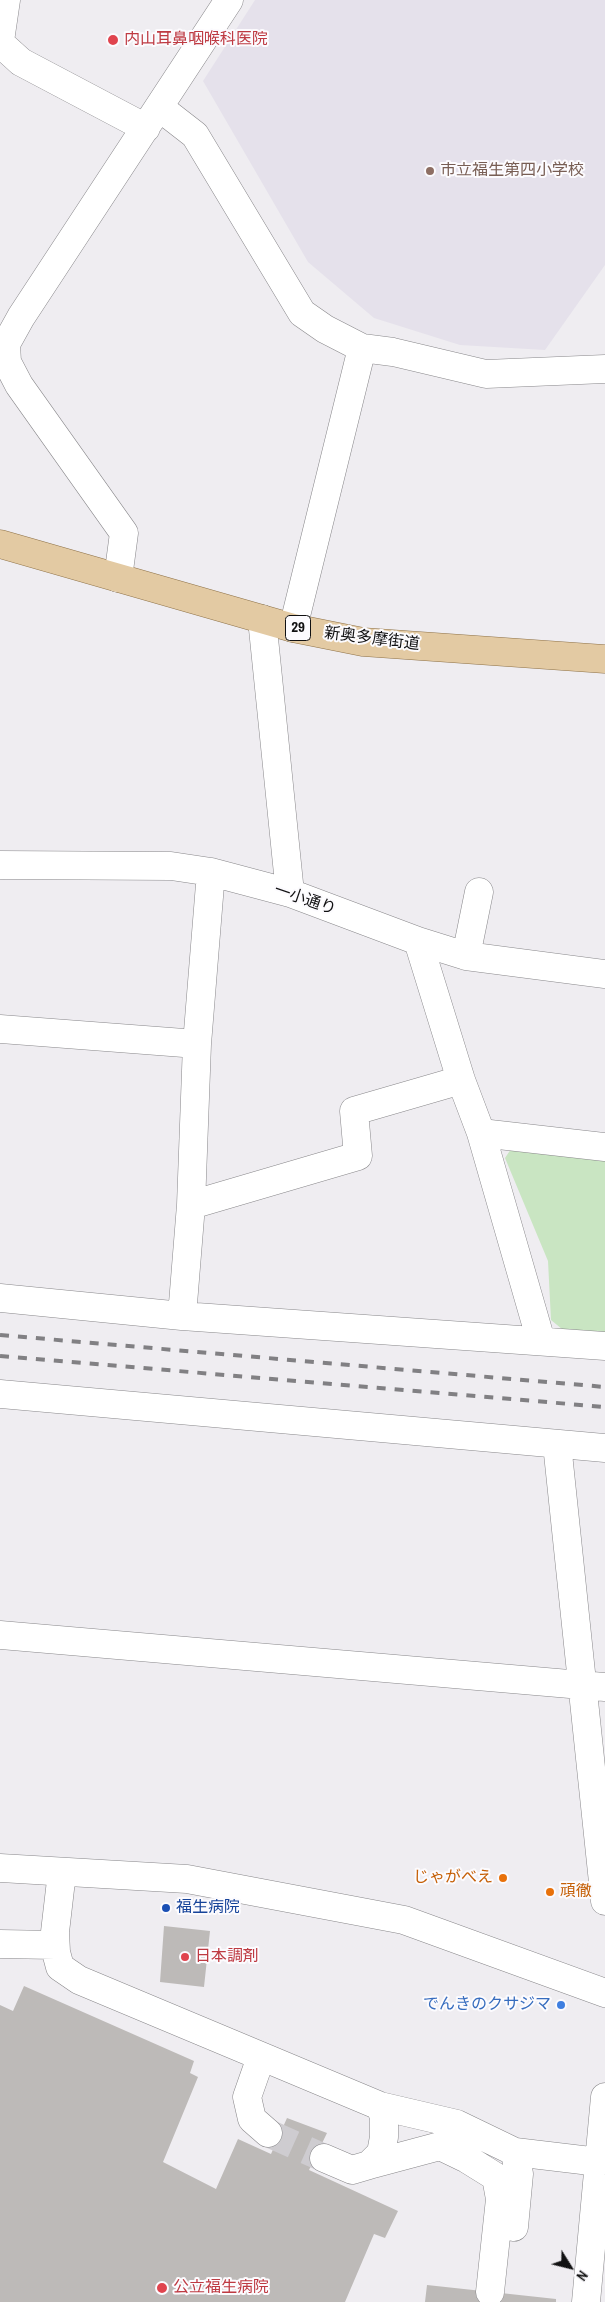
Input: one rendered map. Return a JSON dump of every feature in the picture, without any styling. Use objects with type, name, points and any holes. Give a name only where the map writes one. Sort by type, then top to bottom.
[{"type":"main road","name":"新奥多摩街道","points":[[0,544],[293,628],[363,642],[605,659]]},
{"type":"street","points":[[6,0],[0,42],[21,62],[195,135],[302,313],[325,329],[362,348],[393,352],[486,374],[605,369]]},
{"type":"street","points":[[118,578],[124,534],[19,385],[7,362],[3,341],[21,317],[229,0]]},
{"type":"street","points":[[293,628],[362,348]]},
{"type":"street","points":[[262,618],[290,893]]},
{"type":"street","name":"一小通り","points":[[0,865],[171,866],[211,872],[290,893],[418,941],[466,956],[605,974]]},
{"type":"street","points":[[182,1316],[191,1204],[197,1044],[211,872]]},
{"type":"street","points":[[466,956],[479,892]]},
{"type":"street","points":[[418,941],[461,1080],[481,1132],[541,1341]]},
{"type":"street","points":[[0,1030],[197,1044]]},
{"type":"street","points":[[191,1204],[358,1156],[354,1111],[461,1080]]},
{"type":"street","points":[[481,1132],[605,1147]]},
{"type":"street","points":[[0,1298],[182,1316],[605,1346]]},
{"type":"street","points":[[0,1394],[605,1448]]},
{"type":"street","points":[[557,1444],[594,1685],[605,1901]]},
{"type":"street","points":[[0,1635],[594,1685]]},
{"type":"street","points":[[0,1868],[187,1879],[404,1920],[605,1993]]},
{"type":"street","points":[[62,1872],[55,1945],[60,1967],[79,1980],[380,2106],[457,2124],[515,2152],[599,2162]]},
{"type":"street","points":[[0,1944],[55,1945]]},
{"type":"street","points":[[261,2057],[247,2097],[252,2119],[268,2134]]},
{"type":"street","points":[[586,2302],[605,2097]]},
{"type":"street","points":[[369,2165],[381,2153],[384,2137],[384,2117],[380,2106]]},
{"type":"street","points":[[324,2158],[352,2170],[440,2146],[467,2158],[496,2177],[500,2199],[498,2293],[519,2174],[515,2152]]},
{"type":"shaded area","name":"市立福生第四小学校","points":[[255,0],[605,0],[605,265],[545,350],[460,345],[374,318],[308,262],[203,81]]},
{"type":"green space","points":[[511,1149],[605,1161],[605,1338],[568,1334],[551,1320],[548,1261],[505,1158]]},
{"type":"building","points":[[164,1926],[210,1931],[204,1987],[160,1982]]},
{"type":"building","points":[[24,1986],[194,2061],[190,2073],[198,2077],[163,2162],[216,2189],[238,2139],[271,2154],[287,2118],[327,2133],[309,2170],[398,2211],[385,2238],[374,2234],[345,2302],[0,2302],[0,2005],[13,2011]]},
{"type":"building","points":[[427,2285],[556,2299],[556,2302],[425,2302]]},
{"type":"tunnel","points":[[268,2133],[324,2158]]},
{"type":"railway","points":[[0,1335],[605,1387]]},
{"type":"railway","points":[[0,1356],[605,1407]]},
{"type":"place","name":"内山耳鼻咽喉科医院","points":[[113,40]]},
{"type":"place","name":"市立福生第四小学校","points":[[430,171]]},
{"type":"place","name":"じゃがべえ","points":[[503,1878]]},
{"type":"place","name":"頑徹","points":[[550,1892]]},
{"type":"place","name":"福生病院","points":[[166,1908]]},
{"type":"place","name":"日本調剤","points":[[185,1957]]},
{"type":"place","name":"でんきのクサジマ","points":[[561,2005]]},
{"type":"place","name":"公立福生病院","points":[[162,2288]]}]
